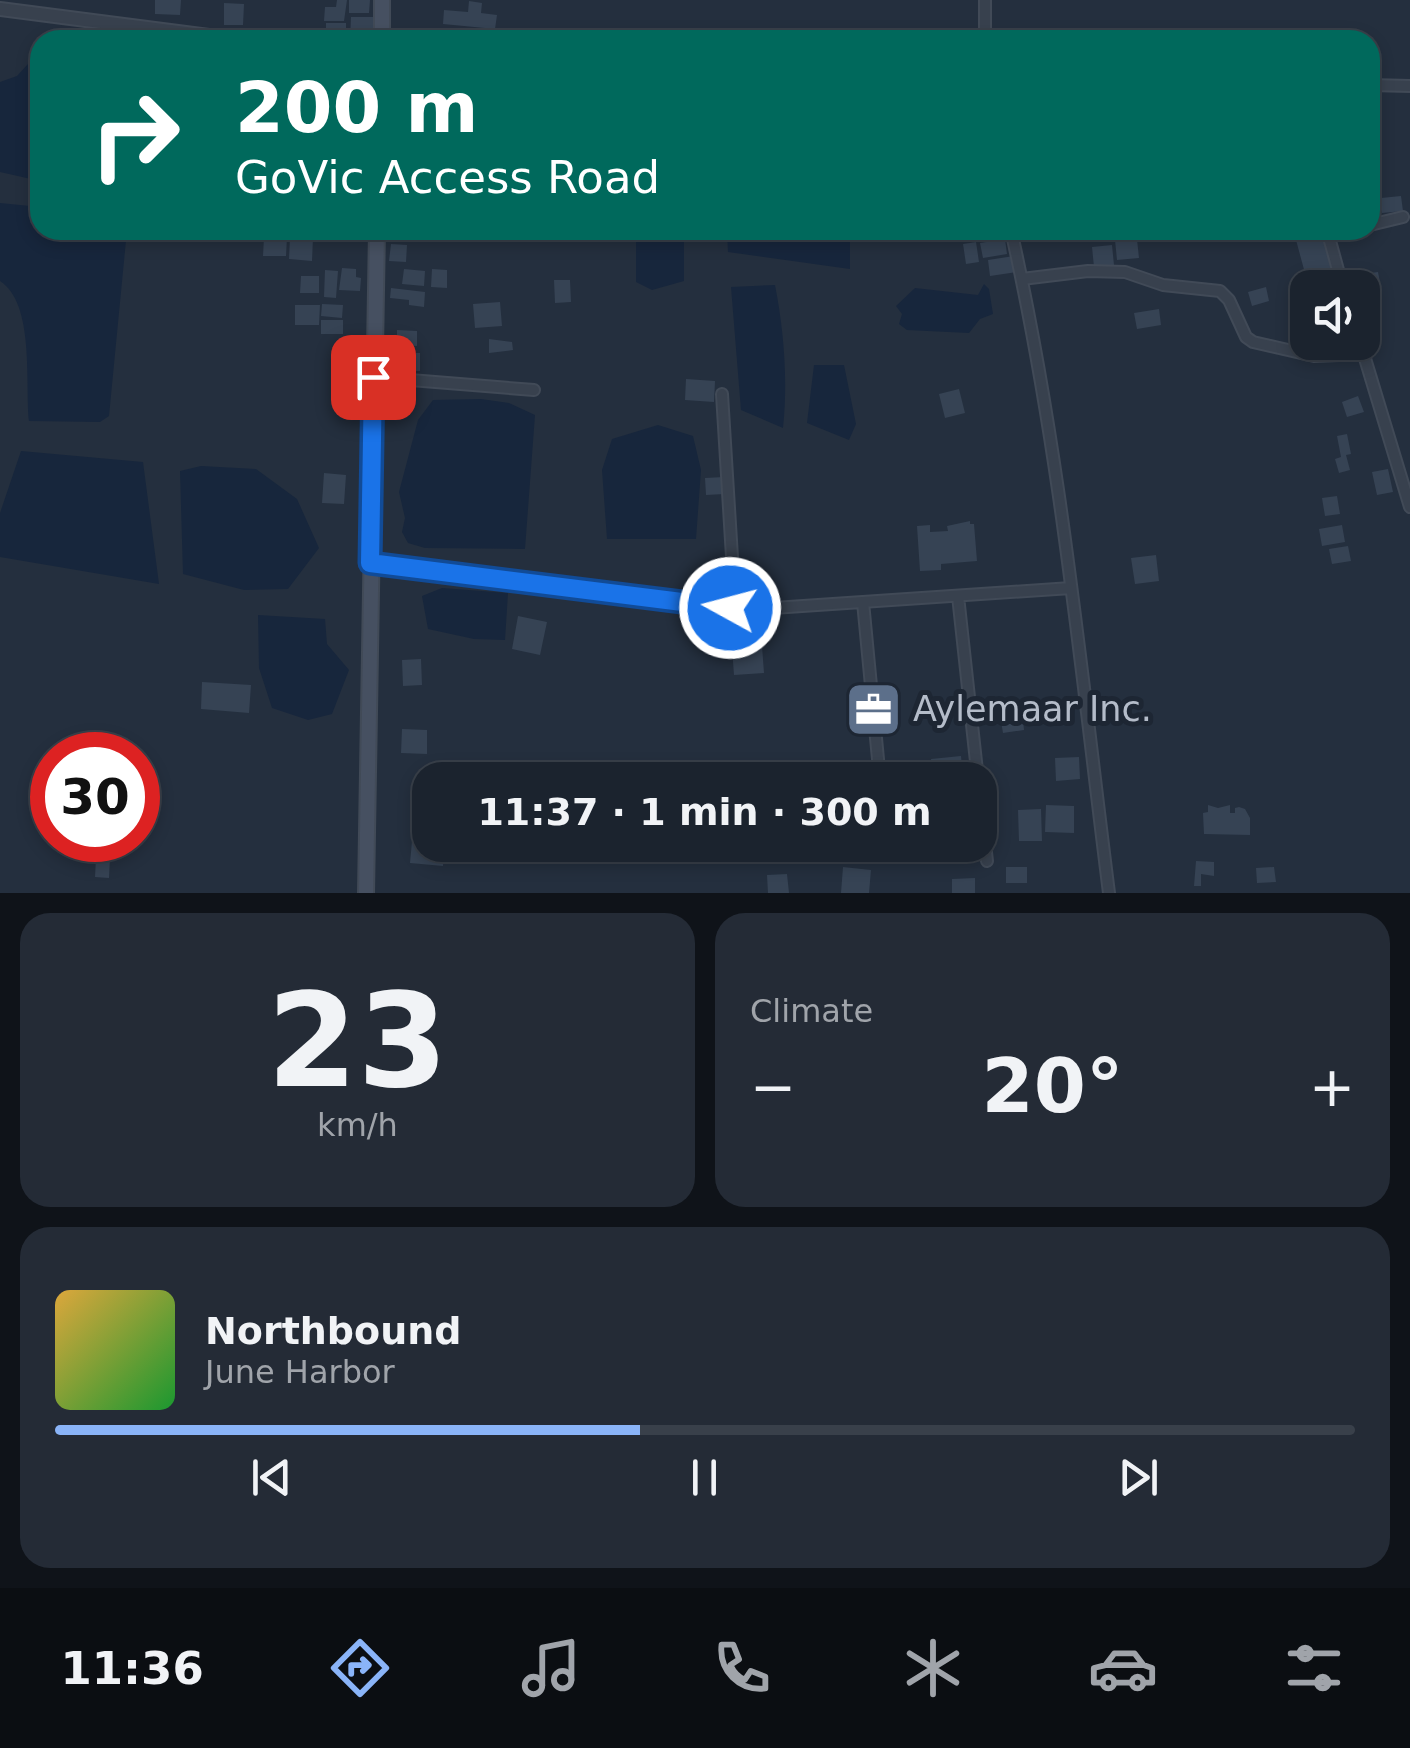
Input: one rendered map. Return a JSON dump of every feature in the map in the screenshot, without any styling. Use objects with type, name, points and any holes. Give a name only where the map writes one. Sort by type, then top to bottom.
[{"type":"main road","points":[[382,0],[382,30]]},
{"type":"main road","points":[[366,893],[377,240]]},
{"type":"street","points":[[985,0],[985,30]]},
{"type":"street","points":[[0,8],[165,30]]},
{"type":"street","points":[[1380,84],[1410,86]]},
{"type":"street","points":[[1380,223],[1403,218]]},
{"type":"street","points":[[1012,240],[1034,333],[1109,893]]},
{"type":"street","points":[[1330,240],[1338,270]]},
{"type":"street","points":[[1022,279],[1088,271],[1125,272],[1163,285],[1220,291],[1230,300],[1246,337],[1290,350]]},
{"type":"street","points":[[1366,360],[1410,507]]},
{"type":"street","points":[[373,377],[534,390]]},
{"type":"street","points":[[722,394],[732,557],[730,608]]},
{"type":"street","points":[[370,563],[730,608],[1071,588]]},
{"type":"street","points":[[958,596],[976,762]]},
{"type":"street","points":[[863,602],[878,762]]},
{"type":"water","points":[[30,62],[30,179],[0,172],[0,82],[17,76]]},
{"type":"water","points":[[0,203],[30,206],[30,240],[126,240],[109,416],[100,422],[29,421],[24,325],[11,292],[0,281]]},
{"type":"water","points":[[636,240],[684,240],[684,281],[652,290],[636,282]]},
{"type":"water","points":[[727,240],[850,240],[850,269],[728,252]]},
{"type":"water","points":[[984,284],[989,289],[993,314],[980,319],[969,333],[907,330],[899,324],[902,314],[896,306],[915,288],[978,295]]},
{"type":"water","points":[[775,285],[784,356],[783,428],[741,410],[731,287]]},
{"type":"water","points":[[814,365],[844,365],[856,424],[849,440],[807,423]]},
{"type":"water","points":[[433,400],[509,403],[535,415],[525,549],[425,548],[408,543],[402,532],[405,518],[399,492],[418,420]]},
{"type":"water","points":[[658,425],[693,436],[701,470],[696,539],[607,539],[602,470],[612,439]]},
{"type":"water","points":[[21,451],[143,462],[159,584],[0,557],[0,513]]},
{"type":"water","points":[[201,466],[256,469],[297,499],[319,548],[288,589],[244,590],[183,574],[180,471]]},
{"type":"water","points":[[442,588],[508,593],[505,640],[474,639],[428,629],[422,596]]},
{"type":"water","points":[[258,615],[325,619],[327,644],[349,670],[332,714],[308,720],[272,708],[259,668]]},
{"type":"building","points":[[155,0],[181,0],[180,15],[155,14]]},
{"type":"building","points":[[337,0],[347,0],[344,21],[324,21],[325,7],[336,7]]},
{"type":"building","points":[[349,0],[370,0],[369,13],[349,13]]},
{"type":"building","points":[[469,1],[482,3],[481,13],[497,15],[495,29],[443,24],[444,10],[468,12]]},
{"type":"building","points":[[224,3],[244,4],[243,25],[224,25]]},
{"type":"building","points":[[351,17],[375,17],[374,30],[350,30]]},
{"type":"building","points":[[326,23],[346,23],[346,30],[326,30]]},
{"type":"building","points":[[1401,196],[1403,211],[1382,213],[1381,198]]},
{"type":"building","points":[[264,240],[287,240],[286,256],[263,256]]},
{"type":"building","points":[[290,240],[313,240],[312,261],[289,259]]},
{"type":"building","points":[[1005,240],[1007,254],[983,258],[980,243]]},
{"type":"building","points":[[1115,240],[1137,240],[1139,258],[1117,260]]},
{"type":"building","points":[[1296,240],[1325,240],[1334,270],[1304,270]]},
{"type":"building","points":[[976,242],[979,262],[966,264],[963,244]]},
{"type":"building","points":[[391,244],[407,245],[406,262],[389,261]]},
{"type":"building","points":[[1112,245],[1114,265],[1094,267],[1092,247]]},
{"type":"building","points":[[1014,256],[1017,272],[990,276],[988,260]]},
{"type":"building","points":[[342,268],[356,269],[356,277],[361,278],[360,291],[339,290]]},
{"type":"building","points":[[404,269],[425,271],[424,286],[402,284]]},
{"type":"building","points":[[432,269],[447,270],[447,288],[431,287]]},
{"type":"building","points":[[325,270],[338,271],[336,298],[324,297]]},
{"type":"building","points":[[301,276],[319,276],[319,293],[300,293]]},
{"type":"building","points":[[554,280],[570,280],[571,302],[555,303]]},
{"type":"building","points":[[1266,287],[1269,301],[1252,306],[1248,292]]},
{"type":"building","points":[[391,288],[425,292],[424,307],[390,298]]},
{"type":"building","points":[[500,302],[502,326],[475,328],[473,304]]},
{"type":"building","points":[[322,304],[343,305],[342,318],[321,316]]},
{"type":"building","points":[[295,305],[320,305],[319,325],[295,325]]},
{"type":"building","points":[[1159,309],[1161,325],[1137,329],[1134,313]]},
{"type":"building","points":[[321,320],[343,320],[343,334],[321,334]]},
{"type":"building","points":[[397,330],[417,331],[417,346],[397,345]]},
{"type":"building","points":[[489,339],[512,342],[513,350],[489,353]]},
{"type":"building","points":[[390,352],[420,353],[420,371],[389,370]]},
{"type":"building","points":[[686,379],[715,381],[714,402],[685,400]]},
{"type":"building","points":[[959,389],[965,413],[945,418],[939,394]]},
{"type":"building","points":[[1358,396],[1364,412],[1347,417],[1342,402]]},
{"type":"building","points":[[1347,434],[1350,470],[1339,473],[1335,459],[1341,457],[1337,436]]},
{"type":"building","points":[[1388,469],[1393,492],[1377,495],[1372,472]]},
{"type":"building","points":[[324,473],[346,475],[344,504],[322,503]]},
{"type":"building","points":[[724,477],[724,494],[706,495],[705,478]]},
{"type":"building","points":[[1337,496],[1340,514],[1325,516],[1322,498]]},
{"type":"building","points":[[970,521],[974,524],[977,561],[941,564],[941,570],[920,571],[917,526],[930,525],[930,532],[948,531],[947,526]]},
{"type":"building","points":[[1342,525],[1345,542],[1322,546],[1319,529]]},
{"type":"building","points":[[1348,546],[1351,561],[1332,564],[1329,549]]},
{"type":"building","points":[[1156,555],[1159,581],[1135,584],[1131,558]]},
{"type":"building","points":[[518,616],[547,622],[540,655],[512,649]]},
{"type":"building","points":[[762,646],[764,673],[734,675],[732,648]]},
{"type":"building","points":[[421,659],[422,685],[403,686],[402,660]]},
{"type":"building","points":[[202,682],[251,685],[249,713],[201,709]]},
{"type":"building","points":[[1022,712],[1024,730],[1003,733],[1000,715]]},
{"type":"building","points":[[402,729],[427,730],[427,754],[401,753]]},
{"type":"building","points":[[961,756],[962,762],[931,762]]},
{"type":"building","points":[[1079,757],[1080,779],[1056,781],[1055,758]]},
{"type":"building","points":[[1046,805],[1074,806],[1074,833],[1045,832]]},
{"type":"building","points":[[1208,805],[1230,805],[1230,813],[1235,813],[1235,808],[1245,809],[1250,818],[1250,835],[1204,834],[1203,813],[1208,812]]},
{"type":"building","points":[[1041,809],[1042,841],[1019,841],[1018,810]]},
{"type":"building","points":[[412,841],[412,862],[443,862],[443,866],[410,863]]},
{"type":"building","points":[[1196,861],[1214,862],[1214,876],[1201,874],[1201,886],[1194,886]]},
{"type":"building","points":[[96,862],[110,862],[109,878],[95,877]]},
{"type":"building","points":[[843,867],[871,870],[869,893],[841,893]]},
{"type":"building","points":[[1006,867],[1027,867],[1027,883],[1006,883]]},
{"type":"building","points":[[1274,867],[1276,882],[1257,883],[1256,868]]},
{"type":"building","points":[[787,874],[789,893],[768,893],[767,875]]},
{"type":"building","points":[[975,878],[975,893],[952,893],[952,879]]},
{"type":"place","name":"Aylemaar Inc.","points":[[874,709]]},
{"type":"route","points":[[373,377],[370,563],[730,608]]}]
